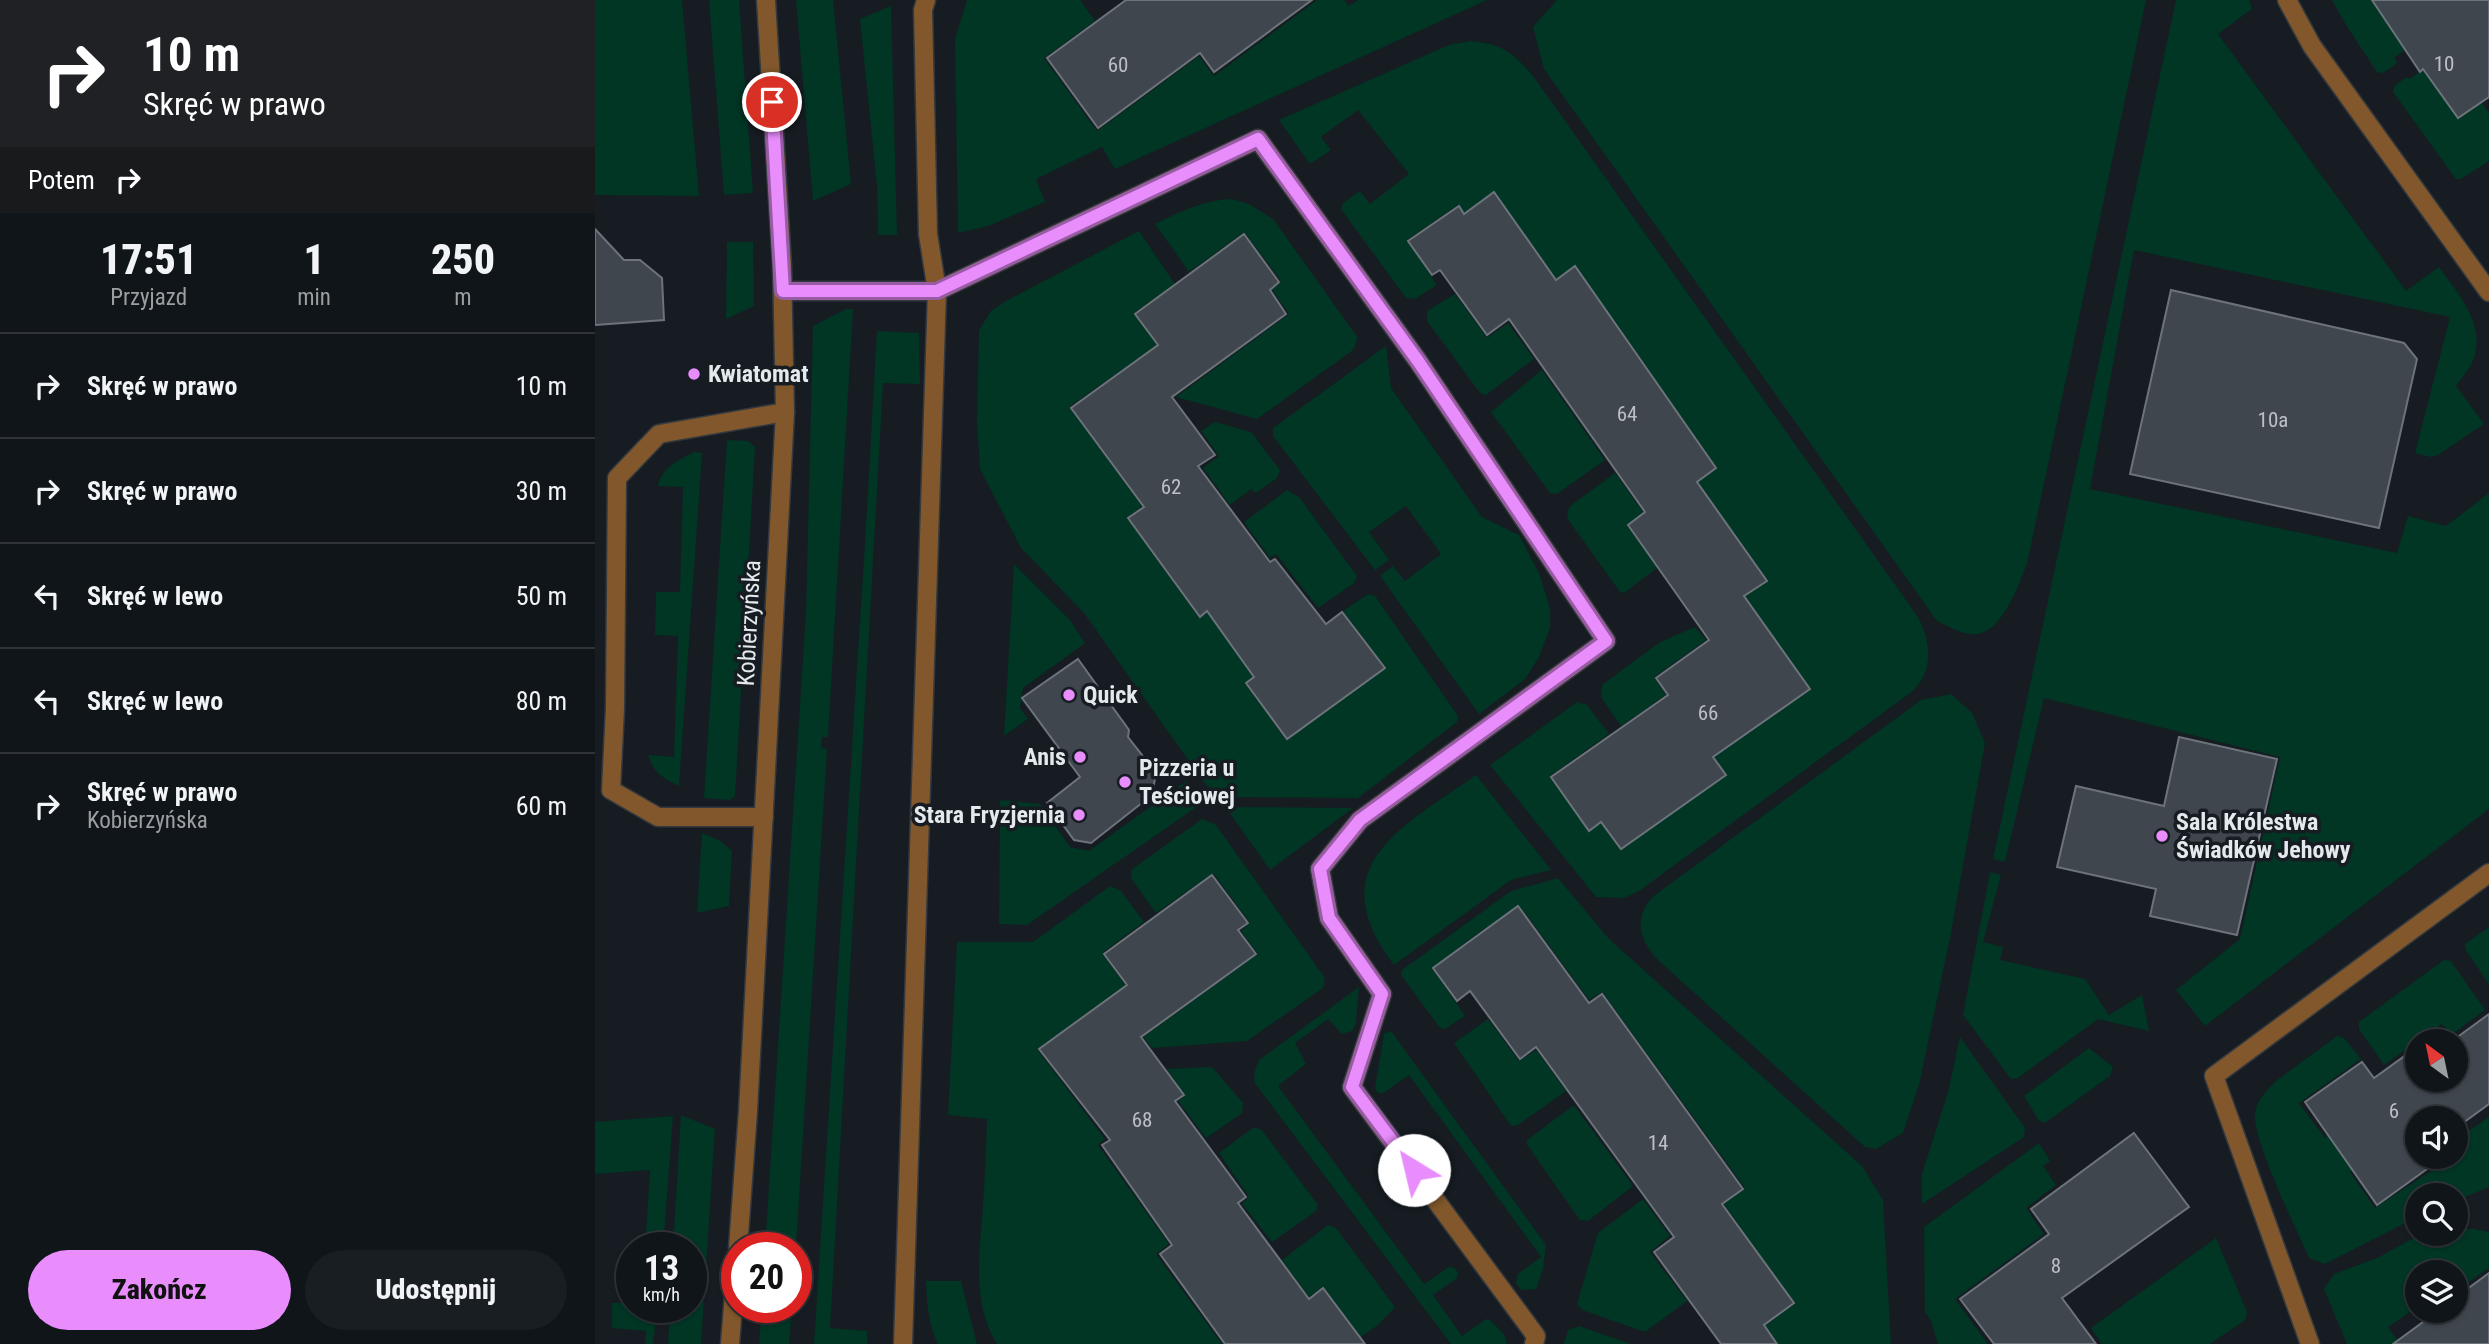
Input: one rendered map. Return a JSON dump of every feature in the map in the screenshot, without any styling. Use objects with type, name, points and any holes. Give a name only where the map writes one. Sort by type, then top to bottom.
[{"type":"street","name":"Kobierzyńska","points":[[738,1232],[748,1111],[785,412],[783,291],[765,0]]},
{"type":"street","points":[[903,1344],[937,291],[928,234],[923,9],[926,0]]},
{"type":"street","points":[[2287,0],[2312,46],[2489,292]]},
{"type":"street","points":[[783,291],[937,291],[1258,139],[1418,361],[1606,641],[1360,820],[1320,869],[1329,918],[1382,994],[1352,1087],[1537,1336],[1534,1344]]},
{"type":"street","points":[[764,817],[658,817],[611,790],[618,478],[659,434],[785,412]]},
{"type":"street","points":[[2310,1344],[2214,1076],[2489,873]]},
{"type":"street","points":[[730,1344],[732,1323]]},
{"type":"green space","points":[[595,0],[682,0],[699,196],[595,195]]},
{"type":"green space","points":[[709,0],[739,0],[753,193],[724,195]]},
{"type":"green space","points":[[796,0],[833,0],[851,184],[813,201]]},
{"type":"green space","points":[[967,0],[1080,0],[1095,21],[1044,58],[1097,131],[1199,56],[1214,76],[1317,0],[1344,0],[1349,6],[1358,0],[1487,0],[1115,169],[1102,147],[1036,179],[1045,202],[988,226],[958,233],[955,39]]},
{"type":"green space","points":[[1557,0],[2146,0],[2027,564],[2009,605],[1987,631],[1968,634],[1937,621],[1544,69],[1533,27]]},
{"type":"green space","points":[[2176,0],[2249,0],[2252,9],[2218,34],[2406,291],[2439,267],[2455,289],[2469,312],[2476,336],[2472,363],[2456,386],[2484,424],[2438,455],[2431,457],[2415,453],[2450,317],[2134,250],[2090,489],[2397,553],[2408,516],[2446,526],[2489,493],[2489,809],[2205,1026],[2176,990],[2240,939],[2280,757],[2044,698],[2005,862],[1993,859]]},
{"type":"green space","points":[[2332,0],[2372,0],[2405,50],[2394,58],[2397,63],[2383,73],[2377,72]]},
{"type":"green space","points":[[891,6],[897,235],[878,235],[877,186],[860,19]]},
{"type":"green space","points":[[1470,41],[1499,47],[1519,61],[1533,76],[1918,617],[1928,646],[1924,674],[1913,691],[1639,891],[1624,898],[1596,897],[1490,765],[1577,702],[1587,705],[1609,734],[1550,776],[1588,831],[1601,823],[1621,850],[1727,775],[1714,757],[1810,689],[1755,610],[1744,617],[1735,604],[1767,580],[1698,482],[1717,468],[1574,266],[1555,279],[1494,192],[1464,213],[1458,205],[1407,240],[1437,285],[1415,299],[1406,298],[1341,209],[1343,203],[1360,191],[1370,204],[1409,174],[1358,110],[1321,137],[1331,150],[1310,164],[1279,120],[1449,45]]},
{"type":"green space","points":[[2423,70],[2458,119],[2482,103],[2489,113],[2489,161],[2461,179],[2456,179],[2393,92],[2395,85]]},
{"type":"green space","points":[[1232,199],[1249,204],[1273,219],[1358,338],[1353,350],[1257,419],[1176,397],[1289,314],[1272,290],[1281,281],[1244,232],[1189,272],[1155,224],[1201,204]]},
{"type":"green space","points":[[1139,231],[1175,284],[1134,313],[1163,354],[1150,364],[1143,355],[1069,407],[1142,506],[1127,518],[1199,618],[1207,612],[1253,676],[1245,683],[1286,740],[1386,668],[1343,611],[1368,594],[1375,596],[1458,716],[1457,722],[1358,798],[1222,797],[1206,785],[1084,613],[1021,548],[980,469],[977,422],[979,330],[991,311]]},
{"type":"green space","points":[[727,242],[753,242],[754,306],[726,319]]},
{"type":"green space","points":[[1455,294],[1487,338],[1508,323],[1534,359],[1486,395],[1480,393],[1427,321],[1427,311]]},
{"type":"green space","points":[[846,309],[853,309],[828,737],[822,737],[821,748],[827,749],[797,1232],[766,1232],[806,612],[813,326]]},
{"type":"green space","points":[[877,331],[919,333],[920,384],[883,383],[830,1328],[867,1331],[867,1344],[814,1344],[865,543]]},
{"type":"green space","points":[[1386,346],[1391,388],[1482,517],[1519,535],[1539,573],[1550,608],[1550,628],[1539,657],[1525,679],[1479,714],[1380,576],[1393,566],[1405,581],[1441,554],[1406,506],[1369,532],[1389,560],[1375,570],[1273,436],[1273,428]]},
{"type":"green space","points":[[1542,370],[1605,460],[1557,494],[1550,493],[1491,412]]},
{"type":"green space","points":[[1215,422],[1251,432],[1280,470],[1277,478],[1256,493],[1251,489],[1230,505],[1203,468],[1219,456],[1201,431]]},
{"type":"green space","points":[[727,440],[748,441],[755,447],[735,796],[730,800],[704,798]]},
{"type":"green space","points":[[694,452],[702,453],[679,786],[660,775],[648,755],[674,757],[678,636],[655,635],[656,592],[680,592],[683,487],[658,486],[667,469]]},
{"type":"green space","points":[[1615,473],[1643,512],[1627,525],[1657,568],[1624,593],[1620,592],[1567,518],[1569,507]]},
{"type":"green space","points":[[1287,490],[1299,497],[1357,576],[1354,583],[1318,608],[1276,554],[1270,558],[1244,522]]},
{"type":"green space","points":[[1014,564],[1070,620],[1085,643],[1023,688],[1020,708],[1028,719],[1004,736]]},
{"type":"green space","points":[[1695,627],[1706,640],[1654,677],[1666,695],[1621,726],[1601,697],[1602,685],[1660,642]]},
{"type":"green space","points":[[1951,694],[1972,713],[1985,743],[1950,938],[1919,1085],[1903,1133],[1876,1149],[1865,1147],[1659,961],[1643,937],[1641,920],[1643,911],[1655,895],[1921,700]]},
{"type":"green space","points":[[1476,775],[1551,870],[1511,880],[1394,965],[1373,931],[1365,901],[1367,875],[1379,852],[1398,832]]},
{"type":"green space","points":[[1186,781],[1196,800],[1195,808],[1027,925],[999,924],[1000,800],[1040,804],[1070,847],[1089,851]]},
{"type":"green space","points":[[1353,808],[1270,870],[1227,809]]},
{"type":"green space","points":[[1202,819],[1216,825],[1325,978],[1323,988],[1247,1041],[1152,1048],[1143,1037],[1258,954],[1241,931],[1250,923],[1213,873],[1156,913],[1132,880],[1131,870]]},
{"type":"green space","points":[[702,833],[719,840],[732,851],[729,906],[697,913]]},
{"type":"green space","points":[[1990,872],[2001,875],[1983,942],[2003,947],[2000,960],[2085,979],[2109,1015],[2142,995],[2149,1031],[2098,1019],[2018,1078],[2011,1079],[1963,1015]]},
{"type":"green space","points":[[1558,878],[1609,939],[1862,1166],[1883,1200],[1891,1344],[1778,1344],[1765,1326],[1794,1304],[1724,1204],[1745,1188],[1602,992],[1589,1000],[1526,914],[1493,938],[1486,927],[1432,968],[1465,1016],[1445,1029],[1440,1028],[1401,975],[1402,970],[1511,891]]},
{"type":"green space","points":[[1110,886],[1121,891],[1144,922],[1102,953],[1132,995],[1118,1004],[1112,995],[1037,1049],[1105,1139],[1098,1145],[1169,1244],[1156,1254],[1222,1344],[997,1344],[983,1312],[979,1276],[987,1119],[948,1115],[957,942],[1033,942]]},
{"type":"green space","points":[[2489,927],[2489,984],[2465,949],[2465,944]]},
{"type":"green space","points":[[2444,960],[2451,961],[2485,1010],[2459,1029],[2446,1029],[2442,1024],[2435,1029],[2405,1029],[2405,1050],[2384,1065],[2359,1029],[2359,1022]]},
{"type":"green space","points":[[1359,987],[1356,1023],[1352,1031],[1342,1034],[1328,1019],[1295,1043],[1306,1064],[1278,1086],[1424,1284],[1449,1267],[1458,1272],[1457,1278],[1433,1295],[1462,1336],[1486,1319],[1504,1334],[1507,1344],[1451,1344],[1254,1082],[1259,1060]]},
{"type":"green space","points":[[1488,1019],[1519,1061],[1536,1050],[1566,1091],[1518,1125],[1511,1126],[1454,1043]]},
{"type":"green space","points":[[1391,1031],[1546,1245],[1543,1269],[1536,1289],[1521,1290],[1516,1283],[1518,1274],[1541,1257],[1409,1075],[1382,1094],[1377,1092],[1375,1088],[1384,1034]]},
{"type":"green space","points":[[2337,1036],[2344,1038],[2361,1059],[2299,1103],[2325,1138],[2336,1130],[2360,1163],[2350,1172],[2375,1208],[2405,1188],[2405,1223],[2325,1264],[2309,1258],[2267,1162],[2256,1124],[2255,1112],[2260,1099],[2276,1081]]},
{"type":"green space","points":[[1960,1037],[2025,1128],[2024,1137],[1922,1204],[1922,1174],[1948,1092]]},
{"type":"green space","points":[[2089,1048],[2113,1067],[2110,1076],[2045,1123],[2039,1121],[2024,1096]]},
{"type":"green space","points":[[1212,1067],[1243,1103],[1242,1113],[1206,1138],[1178,1101],[1185,1096],[1167,1069]]},
{"type":"green space","points":[[1574,1105],[1633,1186],[1588,1221],[1580,1220],[1527,1145],[1527,1140]]},
{"type":"green space","points":[[681,1115],[715,1129],[707,1252],[707,1232],[674,1232]]},
{"type":"green space","points":[[673,1116],[664,1232],[646,1232],[650,1170],[595,1174],[595,1122]]},
{"type":"green space","points":[[2489,1117],[2489,1187],[2468,1196],[2468,1183],[2413,1183],[2434,1169],[2468,1169],[2468,1131]]},
{"type":"green space","points":[[1254,1127],[1262,1130],[1318,1205],[1316,1211],[1272,1242],[1242,1204],[1249,1197],[1219,1153]]},
{"type":"green space","points":[[2039,1143],[2050,1161],[2043,1166],[2056,1185],[2026,1208],[2044,1234],[1955,1299],[1988,1344],[1938,1344],[1931,1321],[1925,1312],[1924,1227]]},
{"type":"green space","points":[[1643,1199],[1670,1236],[1650,1252],[1687,1301],[1645,1332],[1582,1310],[1577,1304],[1598,1233]]},
{"type":"green space","points":[[1328,1225],[1336,1228],[1395,1307],[1378,1325],[1361,1337],[1323,1286],[1309,1297],[1282,1260]]},
{"type":"green space","points":[[2468,1229],[2489,1232],[2489,1271],[2487,1269],[2468,1283],[2468,1260],[2405,1260],[2405,1315],[2388,1327],[2400,1344],[2347,1344],[2324,1289],[2334,1274],[2377,1258],[2405,1243],[2405,1246],[2468,1246]]},
{"type":"green space","points":[[2216,1238],[2247,1312],[2245,1320],[2210,1344],[2102,1344],[2091,1328]]},
{"type":"green space","points":[[926,1281],[961,1281],[977,1344],[938,1344],[930,1321]]},
{"type":"green space","points":[[612,1303],[616,1303],[616,1323],[656,1323],[653,1344],[645,1344],[646,1331],[612,1328]]},
{"type":"green space","points":[[669,1323],[702,1323],[701,1344],[668,1344]]},
{"type":"green space","points":[[761,1323],[791,1323],[789,1344],[759,1344]]},
{"type":"green space","points":[[1579,1326],[1631,1344],[1564,1344],[1568,1330]]},
{"type":"building","points":[[1126,0],[1312,0],[1214,72],[1200,53],[1098,128],[1047,58]]},
{"type":"building","points":[[2372,0],[2489,0],[2489,97],[2458,118],[2423,69],[2420,72]]},
{"type":"building","points":[[1494,192],[1556,280],[1575,266],[1716,468],[1697,482],[1767,581],[1744,596],[1810,689],[1713,757],[1726,775],[1621,849],[1601,822],[1589,831],[1551,777],[1668,695],[1656,678],[1709,640],[1628,525],[1645,512],[1509,319],[1487,335],[1440,270],[1432,275],[1408,241],[1459,206],[1464,214]]},
{"type":"building","points":[[595,229],[624,260],[640,260],[662,278],[664,320],[595,325]]},
{"type":"building","points":[[1244,234],[1279,282],[1270,290],[1286,314],[1172,397],[1215,455],[1198,466],[1270,562],[1275,559],[1326,624],[1342,612],[1385,668],[1287,739],[1246,683],[1254,677],[1207,611],[1200,617],[1128,518],[1144,507],[1071,408],[1158,345],[1135,314]]},
{"type":"building","points":[[2171,290],[2404,343],[2417,359],[2379,528],[2130,474]]},
{"type":"building","points":[[1078,659],[1129,730],[1128,737],[1156,773],[1152,795],[1091,843],[1074,840],[1047,803],[1080,777],[1022,698]]},
{"type":"building","name":"Sala Królestwa Świadków Jehowy","points":[[2179,737],[2277,759],[2237,935],[2150,916],[2156,889],[2057,867],[2076,786],[2164,806]]},
{"type":"building","points":[[1212,875],[1248,923],[1238,930],[1256,954],[1141,1037],[1184,1095],[1175,1101],[1246,1197],[1238,1203],[1309,1299],[1323,1288],[1365,1344],[1225,1344],[1160,1254],[1172,1245],[1102,1145],[1110,1140],[1039,1049],[1127,985],[1104,954]]},
{"type":"building","points":[[1518,906],[1589,1003],[1602,994],[1743,1189],[1722,1204],[1794,1303],[1764,1325],[1777,1344],[1721,1344],[1654,1252],[1674,1237],[1536,1047],[1520,1059],[1470,991],[1457,1001],[1433,968]]},
{"type":"building","points":[[2489,1014],[2489,1104],[2468,1119],[2468,1106],[2405,1106],[2405,1169],[2427,1169],[2377,1205],[2305,1102],[2362,1062],[2374,1078],[2405,1056],[2405,1092],[2468,1092],[2468,1029]]},
{"type":"building","points":[[2134,1133],[2189,1207],[2062,1298],[2096,1344],[1994,1344],[1960,1299],[2049,1234],[2031,1209]]},
{"type":"building","points":[[2489,1273],[2489,1344],[2393,1344],[2422,1323],[2468,1323],[2468,1288]]},
{"type":"place","name":"Kwiatomat","points":[[694,374]]},
{"type":"place","name":"Quick","points":[[1069,695]]},
{"type":"place","name":"Anis","points":[[1080,757]]},
{"type":"place","name":"Pizzeria u Teściowej","points":[[1125,782]]},
{"type":"place","name":"Stara Fryzjernia","points":[[1079,815]]},
{"type":"place","name":"Sala Królestwa Świadków Jehowy","points":[[2162,836]]},
{"type":"route","points":[[772,102],[783,291],[937,291],[1258,139],[1418,361],[1606,641],[1360,820],[1320,869],[1329,918],[1382,994],[1352,1087],[1414,1170]]}]
